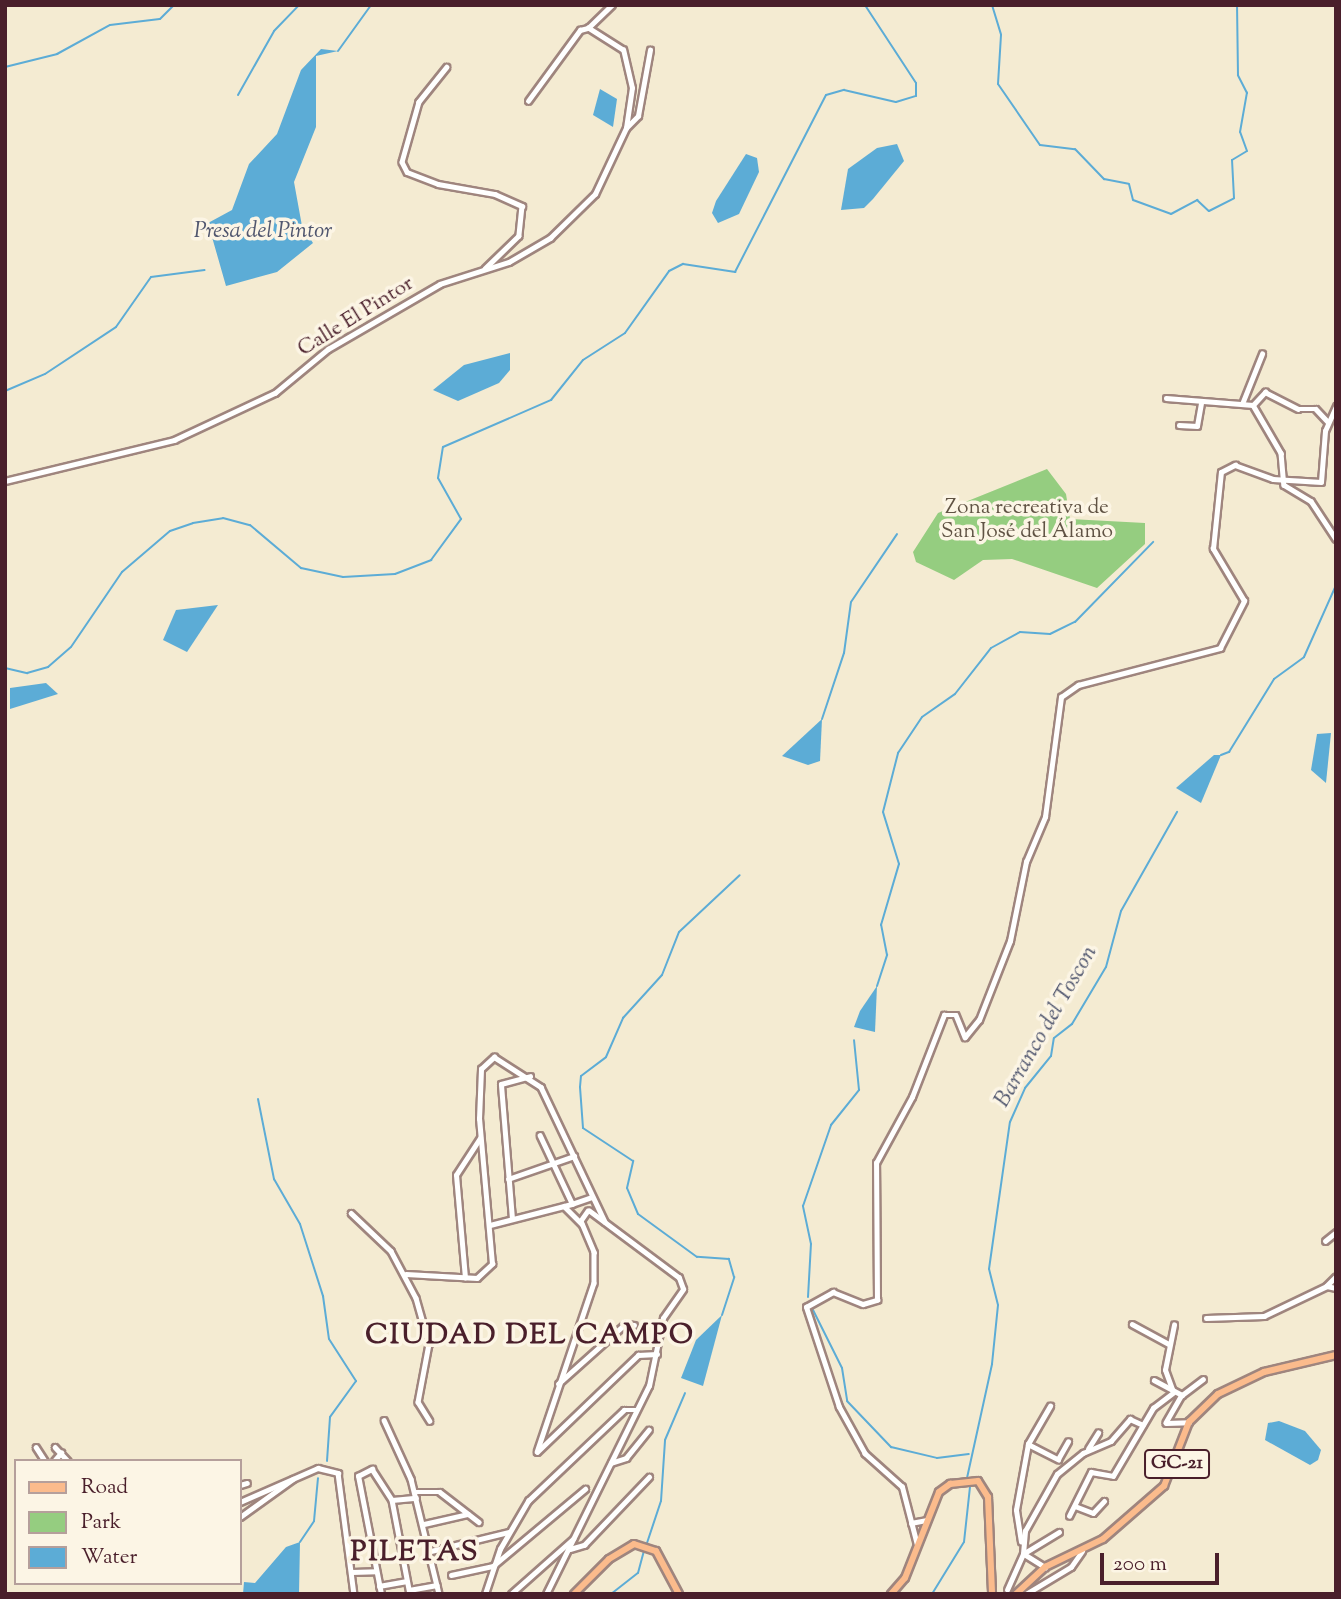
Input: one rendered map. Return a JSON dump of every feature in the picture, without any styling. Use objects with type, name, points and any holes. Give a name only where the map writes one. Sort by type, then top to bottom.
[{"type":"main road","name":"GC-21","points":[[1016,1594],[1045,1567],[1083,1550],[1164,1486],[1189,1422],[1235,1382],[1336,1355]]},
{"type":"main road","points":[[891,1594],[905,1578],[922,1531],[945,1486],[983,1483],[992,1594]]},
{"type":"main road","points":[[574,1594],[624,1546],[634,1544],[656,1551],[679,1594]]},
{"type":"street","points":[[528,101],[580,30],[588,27],[612,5]]},
{"type":"street","points":[[588,27],[623,50],[632,88],[626,128]]},
{"type":"street","name":"Calle El Pintor","points":[[5,481],[148,450],[251,403],[440,284],[485,269],[550,238],[585,206],[626,128],[641,108],[650,50]]},
{"type":"street","points":[[447,66],[419,102],[402,162],[407,172],[438,184],[495,194],[522,206],[519,236],[485,269]]},
{"type":"street","points":[[1242,404],[1262,354]]},
{"type":"street","points":[[1253,405],[1265,392],[1298,409],[1312,408],[1327,421]]},
{"type":"street","points":[[1166,398],[1201,403],[1253,405]]},
{"type":"street","points":[[1179,425],[1197,426],[1201,403]]},
{"type":"street","points":[[1253,405],[1281,453],[1284,481],[1291,493],[1311,501],[1336,539]]},
{"type":"street","points":[[917,1545],[902,1487],[865,1454],[839,1407],[806,1307],[833,1292],[863,1304],[877,1300],[876,1163],[912,1097],[944,1015],[953,1011],[965,1037],[979,1020],[1010,941],[1026,862],[1045,817],[1061,697],[1078,685],[1220,648],[1244,601],[1214,557],[1218,477],[1236,465],[1284,481],[1316,484],[1325,478],[1327,421],[1336,406]]},
{"type":"street","points":[[406,1274],[465,1278],[483,1275],[492,1264],[480,1138],[480,1082],[487,1060],[505,1059],[541,1087],[605,1222]]},
{"type":"street","points":[[512,1219],[501,1084],[530,1076]]},
{"type":"street","points":[[540,1135],[556,1165],[574,1212],[585,1227],[594,1252],[594,1283],[537,1452],[638,1355],[657,1354]]},
{"type":"street","points":[[465,1278],[455,1184],[459,1166],[480,1138]]},
{"type":"street","points":[[508,1179],[556,1165],[574,1156]]},
{"type":"street","points":[[490,1225],[593,1199]]},
{"type":"street","points":[[585,1227],[593,1199]]},
{"type":"street","points":[[549,1594],[637,1410],[657,1354],[663,1318],[682,1283],[588,1211],[574,1212],[559,1206]]},
{"type":"street","points":[[351,1213],[406,1274],[428,1334],[418,1402],[430,1421]]},
{"type":"street","points":[[1325,1241],[1336,1232]]},
{"type":"street","points":[[1206,1318],[1264,1316],[1327,1286],[1336,1277]]},
{"type":"street","points":[[1327,1286],[1336,1288]]},
{"type":"street","points":[[558,1384],[625,1324],[634,1325]]},
{"type":"street","points":[[1132,1324],[1169,1344]]},
{"type":"street","points":[[1174,1325],[1165,1370],[1174,1393]]},
{"type":"street","points":[[1189,1422],[1166,1423],[1182,1395],[1203,1379]]},
{"type":"street","points":[[1154,1380],[1182,1395]]},
{"type":"street","points":[[1069,1516],[1094,1471],[1113,1476],[1143,1425],[1174,1393]]},
{"type":"street","points":[[1045,1567],[1023,1553],[1016,1510],[1028,1444],[1050,1406]]},
{"type":"street","points":[[485,1594],[500,1549],[528,1501],[624,1410],[637,1410]]},
{"type":"street","points":[[1087,1451],[1111,1441],[1130,1419],[1143,1425]]},
{"type":"street","points":[[384,1420],[416,1495],[439,1594]]},
{"type":"street","points":[[611,1463],[626,1458],[649,1430]]},
{"type":"street","points":[[1007,1590],[1023,1553],[1026,1531],[1050,1484],[1087,1451],[1098,1433]]},
{"type":"street","points":[[1028,1444],[1058,1459],[1068,1442]]},
{"type":"street","points":[[36,1447],[43,1459]]},
{"type":"street","points":[[55,1447],[66,1459]]},
{"type":"street","points":[[56,1459],[61,1453]]},
{"type":"street","points":[[242,1501],[297,1476],[328,1468],[343,1482],[354,1594]]},
{"type":"street","points":[[381,1594],[360,1470],[372,1469],[392,1500],[410,1592],[437,1586]]},
{"type":"street","points":[[242,1516],[297,1476]]},
{"type":"street","points":[[570,1549],[584,1545],[649,1477]]},
{"type":"street","points":[[242,1484],[247,1483]]},
{"type":"street","points":[[451,1575],[493,1566],[585,1489]]},
{"type":"street","points":[[392,1500],[440,1492],[479,1522]]},
{"type":"street","points":[[1075,1506],[1093,1513],[1104,1501]]},
{"type":"street","points":[[424,1524],[467,1514]]},
{"type":"street","points":[[911,1523],[927,1520]]},
{"type":"street","points":[[911,1523],[922,1531]]},
{"type":"street","points":[[431,1551],[511,1529]]},
{"type":"street","points":[[511,1594],[552,1559],[580,1529]]},
{"type":"street","points":[[1023,1553],[1059,1532]]},
{"type":"street","points":[[500,1549],[509,1553]]},
{"type":"street","points":[[1026,1594],[1071,1567],[1083,1550]]},
{"type":"street","points":[[1071,1555],[1071,1567]]},
{"type":"street","points":[[552,1559],[559,1558],[562,1566]]},
{"type":"street","points":[[352,1572],[376,1572]]},
{"type":"street","points":[[379,1586],[407,1581]]},
{"type":"green space","name":"Zona recreativa de San José del Álamo","points":[[1047,469],[1066,494],[1070,519],[1145,523],[1145,544],[1097,588],[1012,559],[983,560],[954,580],[916,562],[913,552],[938,513]]},
{"type":"water","name":"Presa del Pintor","points":[[321,49],[338,51],[316,56],[316,127],[294,182],[302,226],[313,243],[277,272],[226,286],[208,223],[232,210],[249,164],[277,134],[301,70]]},
{"type":"water","points":[[600,89],[617,99],[613,127],[593,115]]},
{"type":"water","points":[[897,144],[904,161],[873,199],[864,208],[841,210],[848,169],[877,148]]},
{"type":"water","points":[[746,154],[757,158],[759,172],[739,214],[718,223],[712,213],[716,201]]},
{"type":"water","points":[[510,353],[510,370],[499,383],[458,401],[433,390],[464,365]]},
{"type":"water","points":[[218,605],[187,652],[163,640],[176,610]]},
{"type":"water","points":[[46,683],[58,694],[10,709],[10,688]]},
{"type":"water","points":[[822,719],[820,761],[808,765],[782,756]]},
{"type":"water","points":[[1331,733],[1326,783],[1311,770],[1317,734]]},
{"type":"water","points":[[1214,755],[1221,755],[1201,803],[1176,788]]},
{"type":"water","points":[[877,986],[875,1032],[854,1027],[860,1011]]},
{"type":"water","points":[[722,1315],[703,1386],[681,1378],[696,1340]]},
{"type":"water","points":[[1279,1421],[1305,1431],[1321,1450],[1318,1460],[1310,1465],[1265,1440],[1268,1423]]},
{"type":"water","points":[[300,1542],[299,1594],[243,1594],[244,1582],[255,1583],[286,1547]]},
{"type":"waterway","points":[[238,95],[274,31],[299,5]]},
{"type":"waterway","points":[[338,51],[371,5]]},
{"type":"waterway","points":[[5,668],[27,673],[48,667],[71,647],[122,572],[170,531],[193,523],[223,518],[250,525],[301,568],[343,577],[395,574],[431,560],[461,519],[438,478],[443,447],[551,400],[583,360],[625,333],[669,271],[683,264],[735,272],[826,95],[844,90],[896,102],[916,96],[916,83],[865,5]]},
{"type":"waterway","points":[[992,5],[1001,35],[998,84],[1040,145],[1075,149],[1104,179],[1129,184],[1133,200],[1171,214],[1197,200],[1209,211],[1234,198],[1232,160],[1247,151],[1240,132],[1247,93],[1238,75],[1237,5]]},
{"type":"waterway","points":[[5,67],[57,54],[110,25],[160,19],[173,6]]},
{"type":"waterway","points":[[5,391],[45,374],[116,327],[151,277],[205,270]]},
{"type":"waterway","points":[[822,719],[844,653],[851,602],[897,534]]},
{"type":"waterway","points":[[877,986],[887,955],[881,925],[899,864],[883,812],[898,753],[922,717],[955,694],[991,648],[1020,632],[1050,634],[1075,622],[1153,542]]},
{"type":"waterway","name":"Barranco del Toscon","points":[[1221,755],[1229,752],[1274,679],[1304,657],[1336,585]]},
{"type":"waterway","name":"Barranco del Toscon","points":[[967,1478],[992,1364],[998,1305],[989,1269],[1010,1122],[1025,1088],[1051,1056],[1054,1038],[1072,1024],[1106,967],[1121,911],[1177,812]]},
{"type":"waterway","points":[[722,1315],[734,1277],[729,1259],[697,1257],[638,1214],[627,1188],[633,1161],[583,1128],[580,1087],[581,1076],[606,1057],[623,1018],[662,975],[679,932],[740,875]]},
{"type":"waterway","points":[[808,1297],[811,1244],[803,1206],[831,1125],[859,1090],[854,1040]]},
{"type":"waterway","points":[[258,1099],[274,1179],[300,1224],[323,1296],[329,1339],[356,1381],[330,1417],[327,1461]]},
{"type":"waterway","points":[[811,1306],[842,1368],[847,1401],[891,1447],[937,1458],[969,1454]]},
{"type":"waterway","points":[[647,1543],[661,1501],[665,1440],[685,1393]]},
{"type":"waterway","points":[[300,1542],[314,1521],[318,1478]]},
{"type":"waterway","name":"Barranco del Toscon","points":[[932,1594],[964,1542],[970,1487]]},
{"type":"waterway","points":[[611,1594],[638,1573],[644,1551]]},
{"type":"district","name":"CIUDAD DEL CAMPO","points":[[530,1336]]},
{"type":"district","name":"PILETAS","points":[[415,1553]]}]
